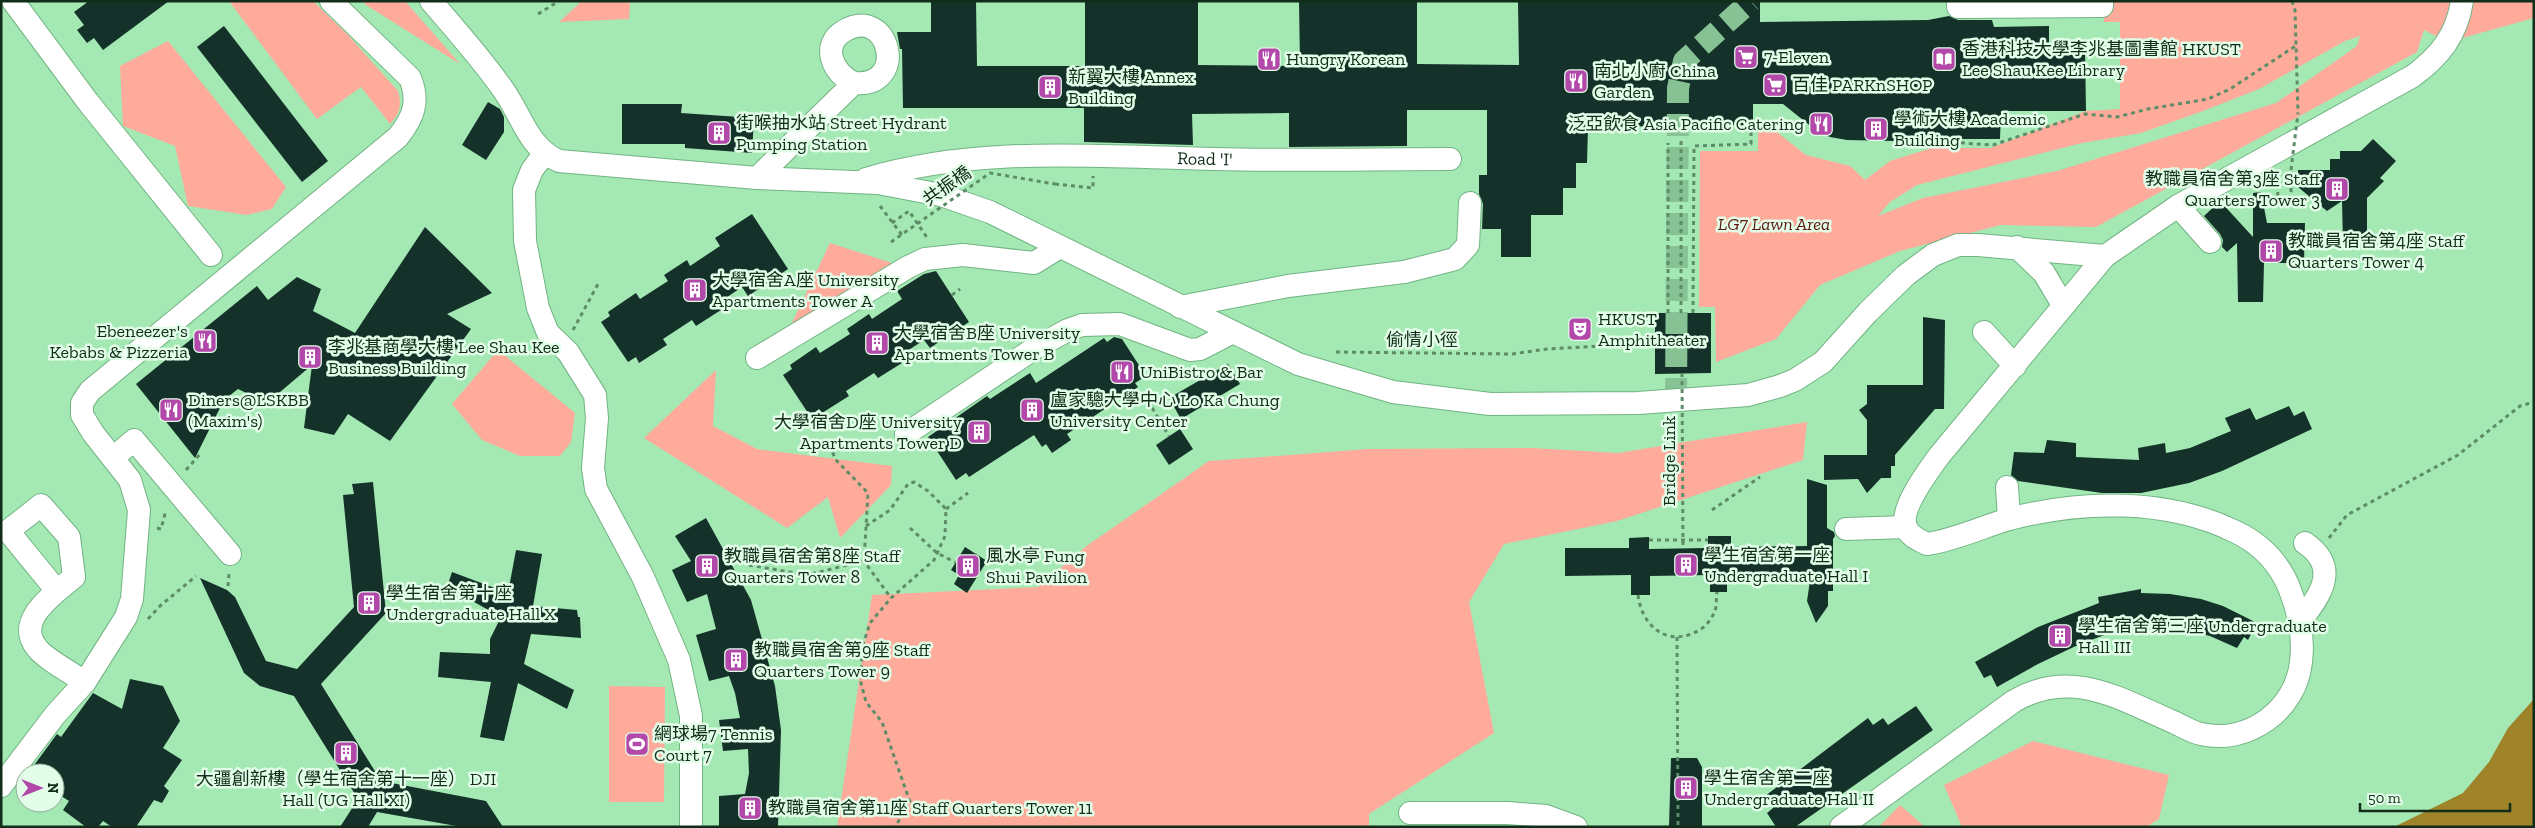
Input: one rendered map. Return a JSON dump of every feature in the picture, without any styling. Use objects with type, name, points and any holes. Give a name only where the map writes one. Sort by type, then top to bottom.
[{"type":"lane","points":[[13,1],[88,102],[211,254]]},
{"type":"lane","points":[[1,786],[50,722],[85,682],[126,617],[132,599],[139,510],[130,480],[82,415],[82,403],[90,391],[391,143],[408,124],[416,106],[415,90],[410,78],[331,1]]},
{"type":"lane","points":[[432,1],[501,86],[513,103],[531,138],[544,154],[559,161],[740,183],[856,182],[887,185],[941,195],[990,212],[1231,333],[1298,364],[1393,392],[1490,404],[1638,403],[1748,395],[1795,380],[1822,362],[1887,293],[1933,254],[1958,245],[2017,247],[2105,256]]},
{"type":"lane","points":[[1958,1],[1958,7],[2102,6],[2102,1]]},
{"type":"lane","points":[[1841,827],[2027,694],[2054,687],[2080,686],[2128,696],[2200,734],[2238,734],[2254,722],[2281,707],[2296,682],[2302,654],[2299,622],[2287,583],[2270,557],[2249,539],[2216,523],[2161,509],[2120,506],[2050,511],[2009,519],[1927,544],[1915,538],[1906,527],[1906,516],[1918,486],[1939,456],[2105,256],[2178,206],[2413,76],[2433,61],[2458,25],[2462,1]]},
{"type":"lane","points":[[740,183],[854,83]]},
{"type":"lane","points":[[544,154],[532,170],[524,190],[525,241],[538,308],[548,333],[563,348],[595,394],[597,418],[592,468],[596,489],[643,577],[679,660],[691,716],[691,827]]},
{"type":"lane","name":"Road 'I'","points":[[856,182],[905,167],[995,156],[1092,156],[1217,160],[1450,160]]},
{"type":"lane","points":[[941,195],[951,168],[961,161]]},
{"type":"lane","points":[[1180,307],[1288,286],[1404,272],[1455,259],[1468,245],[1470,203]]},
{"type":"lane","points":[[2178,206],[2210,242]]},
{"type":"lane","points":[[757,358],[908,267],[926,259],[963,254],[1034,263],[1060,247]]},
{"type":"lane","points":[[2017,247],[2044,273],[2063,305]]},
{"type":"lane","points":[[906,434],[1035,348],[1068,330],[1082,325],[1120,324],[1190,350],[1200,349],[1231,333]]},
{"type":"lane","points":[[1984,332],[2015,366]]},
{"type":"lane","points":[[112,458],[134,440],[230,554]]},
{"type":"lane","points":[[2007,487],[2009,519]]},
{"type":"lane","points":[[1846,529],[1906,527]]},
{"type":"lane","points":[[2299,622],[2317,600],[2325,584],[2324,567],[2310,546]]},
{"type":"lane","points":[[57,592],[42,604],[32,620],[30,631],[36,648],[85,682]]},
{"type":"lane","points":[[1410,813],[1508,813],[1546,816],[1576,827]]},
{"type":"path","points":[[538,14],[559,1]]},
{"type":"path","points":[[2277,172],[2278,198],[2283,200],[2289,198],[2298,113],[2297,45],[2295,10],[2292,1]]},
{"type":"path","points":[[1921,145],[1948,142],[1993,145],[2084,114],[2117,117],[2148,109],[2208,99],[2230,89],[2297,45]]},
{"type":"path","points":[[1693,313],[1694,146],[1751,144],[1751,128]]},
{"type":"path","points":[[1681,139],[1681,313]]},
{"type":"path","points":[[1668,143],[1668,313]]},
{"type":"path","name":"共振橋","points":[[891,242],[990,173],[1092,188],[1092,156]]},
{"type":"path","points":[[877,202],[902,235]]},
{"type":"path","points":[[892,223],[909,211],[929,241]]},
{"type":"path","points":[[563,348],[598,284]]},
{"type":"path","points":[[952,295],[960,289]]},
{"type":"path","name":"偷情小徑","points":[[1327,352],[1512,354],[1547,349],[1620,345],[1655,346]]},
{"type":"path","name":"Bridge Link","points":[[1682,374],[1683,549]]},
{"type":"path","points":[[1148,401],[1169,436]]},
{"type":"path","points":[[2310,546],[2328,540],[2347,515],[2458,455],[2520,406],[2534,402]]},
{"type":"path","points":[[830,445],[834,459],[868,493],[864,562],[892,598]]},
{"type":"path","points":[[1712,510],[1760,477]]},
{"type":"path","points":[[866,526],[890,510],[908,484],[914,482],[928,491],[946,509],[945,536],[934,560],[892,598],[870,623],[862,648],[860,683],[866,702],[882,722],[910,802],[895,827]]},
{"type":"path","points":[[946,509],[968,493]]},
{"type":"path","points":[[910,528],[937,553],[955,562]]},
{"type":"path","points":[[1649,540],[1708,540]]},
{"type":"path","points":[[749,565],[807,575],[864,562]]},
{"type":"path","points":[[147,621],[160,606],[196,576]]},
{"type":"path","points":[[1638,595],[1644,618],[1657,631],[1677,637],[1693,634],[1707,624],[1715,611],[1717,592]]},
{"type":"path","points":[[1677,637],[1678,827]]},
{"type":"green space","points":[[229,1],[313,1],[348,35],[398,91],[400,105],[396,116],[390,124],[361,87],[317,119]]},
{"type":"green space","points":[[362,1],[405,1],[460,64],[366,5]]},
{"type":"green space","points":[[582,1],[630,1],[629,19],[559,22]]},
{"type":"green space","name":"LG7 Lawn Area","points":[[2104,1],[2534,1],[2534,18],[2448,42],[2424,30],[2417,52],[2096,227],[2001,225],[1900,251],[1820,285],[1776,339],[1716,362],[1715,307],[1699,307],[1700,151],[1758,151],[1758,120],[1768,120],[1778,133],[1806,155],[1850,166],[1865,180],[1890,161],[1932,148],[1991,148],[2086,111],[2120,109],[2120,22],[2104,22]],"holes":[[[2360,36],[2357,46],[2276,103],[2057,171],[1923,198],[1878,216],[1890,202],[1917,185],[2082,143],[2141,133],[2259,89],[2345,41]]]},
{"type":"green space","points":[[168,41],[286,187],[272,209],[247,215],[188,206],[175,146],[123,126],[120,66]]},
{"type":"green space","points":[[830,243],[898,265],[863,302],[792,323]]},
{"type":"green space","points":[[498,350],[575,413],[571,442],[560,456],[520,456],[482,440],[452,404]]},
{"type":"green space","points":[[716,370],[713,426],[757,449],[892,466],[891,485],[840,538],[828,497],[787,528],[644,438]]},
{"type":"green space","points":[[1807,422],[1803,460],[1617,521],[1504,544],[1469,602],[1494,733],[1369,814],[1369,827],[837,827],[872,595],[1038,587],[1088,545],[1209,461],[1368,449],[1532,448],[1618,453]]},
{"type":"green space","name":"網球場7 Tennis Court 7","points":[[609,686],[665,687],[664,802],[609,802]]},
{"type":"green space","points":[[2033,741],[2169,775],[2159,819],[2146,827],[1962,827],[1944,785]]},
{"type":"green space","points":[[1900,805],[1925,827],[1879,827]]},
{"type":"shaded area","points":[[2534,699],[2534,827],[2394,827],[2463,793],[2489,762],[2508,728]]},
{"type":"building","points":[[89,1],[169,1],[103,50],[94,38],[87,43],[77,30],[84,25],[74,12]]},
{"type":"building","name":"學術大樓 Academic Building","points":[[931,1],[976,1],[977,66],[1085,66],[1085,1],[1198,1],[1198,65],[1300,66],[1299,1],[1417,1],[1417,64],[1519,65],[1518,1],[1760,1],[1760,22],[1928,20],[1949,16],[1958,20],[1992,20],[1994,27],[2049,26],[2049,52],[2085,52],[2086,111],[2001,111],[2000,139],[1936,139],[1936,133],[1894,141],[1847,140],[1830,137],[1813,128],[1783,104],[1753,104],[1753,125],[1588,127],[1587,163],[1576,163],[1576,188],[1563,188],[1563,215],[1531,215],[1531,257],[1501,257],[1501,229],[1482,229],[1483,204],[1479,194],[1479,175],[1487,175],[1487,110],[1407,110],[1407,146],[1289,147],[1289,113],[1192,114],[1193,145],[1084,142],[1084,108],[903,108],[902,49],[900,49],[897,32],[931,32]]},
{"type":"building","points":[[224,26],[328,161],[302,182],[197,47]]},
{"type":"building","points":[[488,102],[500,109],[504,117],[504,132],[486,160],[462,145]]},
{"type":"building","points":[[622,104],[682,104],[681,113],[754,118],[752,153],[685,148],[685,144],[622,144]]},
{"type":"building","name":"教職員宿舍第3座 Staff Quarters Tower 3","points":[[2373,139],[2396,161],[2380,178],[2384,181],[2367,198],[2367,242],[2343,242],[2342,201],[2327,211],[2298,187],[2298,170],[2330,170],[2330,159],[2340,159],[2340,151],[2361,151]]},
{"type":"building","name":"教職員宿舍第4座 Staff Quarters Tower 4","points":[[2261,192],[2267,223],[2305,223],[2304,263],[2264,263],[2263,302],[2238,302],[2237,243],[2227,252],[2222,247],[2223,240],[2220,234],[2204,216],[2220,201],[2253,237],[2253,193]]},
{"type":"building","name":"大學宿舍A座 University Apartments Tower A","points":[[752,214],[788,269],[748,296],[742,287],[717,304],[721,310],[696,326],[692,320],[663,339],[667,345],[639,363],[636,357],[628,362],[601,322],[610,316],[608,312],[636,293],[640,299],[668,281],[664,275],[687,260],[690,266],[720,246],[715,238]]},
{"type":"building","name":"李兆基商學大樓 Lee Shau Kee Business Building","points":[[425,227],[492,293],[447,314],[471,329],[390,441],[348,414],[334,435],[304,428],[312,365],[267,403],[238,389],[224,400],[195,458],[136,384],[257,286],[268,300],[297,277],[321,289],[313,311],[355,333]]},
{"type":"building","name":"大學宿舍B座 University Apartments Tower B","points":[[936,271],[969,322],[930,348],[924,340],[898,357],[902,363],[878,378],[874,373],[846,391],[849,396],[822,413],[819,409],[810,416],[783,375],[792,369],[790,365],[816,347],[820,353],[850,334],[847,329],[869,314],[872,319],[902,299],[897,291],[924,274]]},
{"type":"building","points":[[1655,313],[1711,313],[1711,373],[1655,374]]},
{"type":"building","points":[[1923,317],[1945,320],[1944,409],[1935,409],[1895,455],[1895,466],[1891,466],[1891,478],[1881,478],[1867,493],[1858,479],[1824,480],[1824,455],[1867,455],[1867,420],[1859,410],[1867,404],[1867,385],[1923,385]]},
{"type":"building","name":"盧家驄大學中心 Lo Ka Chung University Center","points":[[1114,337],[1122,339],[1146,376],[1135,383],[1138,387],[1067,434],[1071,440],[1052,453],[1046,444],[1042,447],[1034,435],[969,477],[966,473],[956,480],[928,437],[987,396],[990,399],[1030,373],[1036,383],[1104,338],[1107,342]]},
{"type":"building","points":[[1228,364],[1240,384],[1181,419],[1169,398]]},
{"type":"building","points":[[2289,406],[2294,416],[2304,411],[2312,429],[2222,471],[2189,483],[2141,493],[2102,493],[2018,481],[2011,475],[2014,452],[2044,453],[2047,440],[2076,443],[2076,457],[2139,460],[2138,448],[2165,443],[2166,453],[2190,448],[2231,431],[2225,418],[2250,408],[2256,420]]},
{"type":"building","points":[[1180,429],[1193,449],[1169,465],[1156,445]]},
{"type":"building","name":"學生宿舍第一座 Undergraduate Hall I","points":[[1807,479],[1827,485],[1827,528],[1834,532],[1835,536],[1833,539],[1833,591],[1828,591],[1828,606],[1816,623],[1807,601],[1811,574],[1727,574],[1727,592],[1710,592],[1710,575],[1650,576],[1650,595],[1631,595],[1631,575],[1565,576],[1565,548],[1629,548],[1629,538],[1649,537],[1649,549],[1708,548],[1708,536],[1731,536],[1731,547],[1807,546]]},
{"type":"building","name":"學生宿舍第十座 Undergraduate Hall X","points":[[373,482],[386,613],[321,684],[381,781],[486,801],[503,827],[462,827],[377,812],[368,827],[340,827],[358,799],[294,696],[260,686],[244,673],[200,578],[227,590],[235,597],[266,661],[297,669],[354,607],[343,495],[354,494],[352,484]]},
{"type":"building","points":[[706,518],[751,600],[775,686],[781,730],[778,827],[719,827],[719,796],[745,794],[749,773],[748,749],[723,751],[719,720],[740,718],[735,693],[729,676],[709,681],[696,635],[716,629],[707,594],[687,602],[672,570],[691,561],[675,536]]},
{"type":"building","name":"風水亭 Fung Shui Pavilion","points":[[965,547],[987,561],[967,593],[954,584],[959,575],[951,570]]},
{"type":"building","points":[[516,550],[542,554],[533,606],[577,610],[578,617],[580,617],[581,638],[531,634],[524,664],[574,690],[567,709],[518,683],[504,741],[480,737],[491,682],[438,677],[440,652],[490,654],[490,639],[501,617],[447,587],[452,572],[508,593]]},
{"type":"building","name":"學生宿舍第三座 Undergraduate Hall III","points":[[2141,589],[2141,593],[2170,594],[2201,599],[2223,606],[2257,623],[2248,640],[2244,637],[2237,648],[2210,636],[2173,627],[2145,625],[2121,629],[2080,644],[2038,664],[1997,687],[1991,675],[1984,678],[1975,662],[2038,627],[2099,603],[2098,597]]},
{"type":"building","points":[[130,679],[163,686],[180,721],[163,748],[182,760],[164,786],[169,791],[162,803],[154,800],[136,827],[112,827],[103,821],[98,827],[86,827],[65,811],[65,807],[69,801],[65,798],[65,763],[36,763],[57,734],[61,737],[93,693],[122,709]]},
{"type":"building","points":[[1916,706],[1933,730],[1795,827],[1776,827],[1767,813],[1773,808],[1765,796],[1868,718],[1873,725],[1883,718],[1888,725]]},
{"type":"building","name":"學生宿舍第二座 Undergraduate Hall II","points":[[1671,758],[1697,758],[1702,767],[1702,827],[1669,827]]},
{"type":"tunnel","points":[[1676,400],[1678,88],[1684,61],[1751,1]]},
{"type":"place","name":"7-Eleven","points":[[1746,57]]},
{"type":"place","name":"Hungry Korean","points":[[1269,59]]},
{"type":"place","name":"香港科技大學李兆基圖書館 HKUST Lee Shau Kee Library","points":[[1944,59]]},
{"type":"place","name":"南北小廚 China Garden","points":[[1576,81]]},
{"type":"place","name":"百佳 PARKnSHOP","points":[[1775,85]]},
{"type":"place","name":"新翼大樓 Annex Building","points":[[1050,87]]},
{"type":"place","name":"泛亞飲食 Asia Pacific Catering","points":[[1821,124]]},
{"type":"place","name":"學術大樓 Academic Building","points":[[1876,129]]},
{"type":"place","name":"街喉抽水站 Street Hydrant Pumping Station","points":[[719,133]]},
{"type":"place","name":"教職員宿舍第3座 Staff Quarters Tower 3","points":[[2337,189]]},
{"type":"place","name":"教職員宿舍第4座 Staff Quarters Tower 4","points":[[2271,251]]},
{"type":"place","name":"大學宿舍A座 University Apartments Tower A","points":[[695,290]]},
{"type":"place","name":"HKUST Amphitheater","points":[[1580,329]]},
{"type":"place","name":"Ebeneezer's Kebabs & Pizzeria","points":[[205,341]]},
{"type":"place","name":"大學宿舍B座 University Apartments Tower B","points":[[877,343]]},
{"type":"place","name":"李兆基商學大樓 Lee Shau Kee Business Building","points":[[310,357]]},
{"type":"place","name":"UniBistro & Bar","points":[[1122,372]]},
{"type":"place","name":"Diners@LSKBB (Maxim's)","points":[[171,410]]},
{"type":"place","name":"盧家驄大學中心 Lo Ka Chung University Center","points":[[1032,410]]},
{"type":"place","name":"大學宿舍D座 University Apartments Tower D","points":[[979,432]]},
{"type":"place","name":"學生宿舍第一座 Undergraduate Hall I","points":[[1686,565]]},
{"type":"place","name":"教職員宿舍第8座 Staff Quarters Tower 8","points":[[707,566]]},
{"type":"place","name":"風水亭 Fung Shui Pavilion","points":[[968,566]]},
{"type":"place","name":"學生宿舍第十座 Undergraduate Hall X","points":[[369,603]]},
{"type":"place","name":"學生宿舍第三座 Undergraduate Hall III","points":[[2060,636]]},
{"type":"place","name":"教職員宿舍第9座 Staff Quarters Tower 9","points":[[736,660]]},
{"type":"place","name":"網球場7 Tennis Court 7","points":[[637,744]]},
{"type":"place","name":"大疆創新樓（學生宿舍第十一座） DJI Hall (UG Hall XI)","points":[[346,753]]},
{"type":"place","name":"學生宿舍第二座 Undergraduate Hall II","points":[[1686,788]]},
{"type":"place","name":"教職員宿舍第11座 Staff Quarters Tower 11","points":[[750,808]]}]
